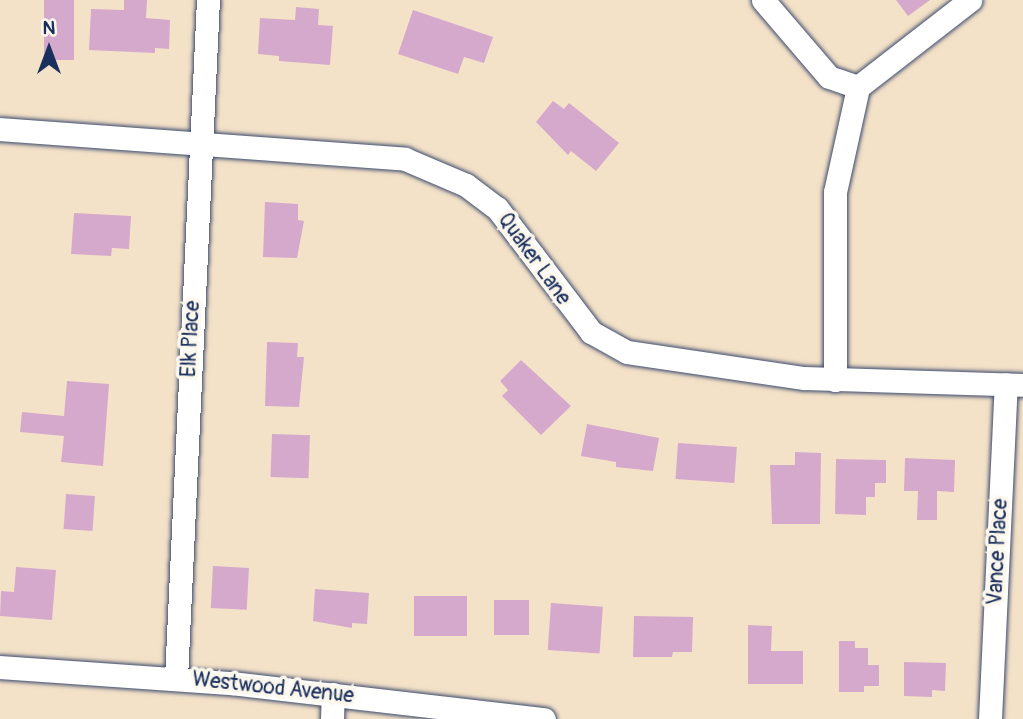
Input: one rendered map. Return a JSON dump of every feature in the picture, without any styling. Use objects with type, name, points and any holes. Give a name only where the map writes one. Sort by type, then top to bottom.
[{"type":"street","name":"Elk Place","points":[[176,678],[208,0]]},
{"type":"street","points":[[763,0],[829,77],[858,87]]},
{"type":"street","points":[[835,380],[835,191],[858,87],[970,0]]},
{"type":"street","name":"Quaker Lane","points":[[0,129],[200,141],[405,159],[435,169],[497,208],[591,332],[627,352],[835,380],[1015,385]]},
{"type":"street","name":"Vance Place","points":[[990,719],[1015,385]]},
{"type":"street","name":"Westwood Avenue","points":[[0,667],[176,678],[544,719]]},
{"type":"street","points":[[332,719],[333,694]]},
{"type":"building","points":[[44,0],[74,0],[74,60],[44,60]]},
{"type":"building","points":[[124,0],[147,0],[146,18],[170,20],[169,49],[155,48],[155,53],[89,50],[91,9],[124,10]]},
{"type":"building","points":[[896,0],[930,0],[908,16]]},
{"type":"building","points":[[296,7],[319,9],[318,25],[333,26],[330,65],[279,61],[279,56],[258,54],[260,18],[295,20]]},
{"type":"building","points":[[413,10],[493,37],[484,63],[464,57],[458,74],[398,54]]},
{"type":"building","points":[[553,101],[564,109],[569,103],[619,143],[596,171],[571,151],[568,155],[536,122]]},
{"type":"building","points":[[265,202],[298,204],[298,220],[304,221],[297,258],[263,257]]},
{"type":"building","points":[[74,213],[131,216],[129,249],[112,248],[111,256],[71,254]]},
{"type":"building","points":[[267,342],[298,343],[297,357],[304,357],[299,407],[265,406]]},
{"type":"building","points":[[521,360],[571,406],[541,435],[502,396],[508,390],[500,381]]},
{"type":"building","points":[[67,381],[109,384],[103,466],[61,462],[64,436],[20,432],[22,412],[64,416]]},
{"type":"building","points":[[587,424],[659,438],[653,471],[616,467],[616,462],[581,456]]},
{"type":"building","points":[[272,434],[310,435],[308,478],[270,477]]},
{"type":"building","points":[[678,443],[737,447],[734,483],[675,479]]},
{"type":"building","points":[[795,452],[821,453],[820,524],[772,524],[770,465],[795,465]]},
{"type":"building","points":[[905,458],[955,460],[954,492],[937,491],[937,520],[917,520],[918,491],[904,491]]},
{"type":"building","points":[[836,459],[886,460],[886,483],[875,483],[875,497],[866,497],[866,515],[835,514]]},
{"type":"building","points":[[66,494],[95,496],[92,531],[64,529]]},
{"type":"building","points":[[213,566],[249,568],[247,610],[211,608]]},
{"type":"building","points":[[16,567],[56,570],[52,620],[0,616],[1,591],[14,592]]},
{"type":"building","points":[[315,589],[369,593],[367,624],[352,623],[352,628],[313,621]]},
{"type":"building","points":[[414,596],[467,596],[467,636],[414,636]]},
{"type":"building","points":[[494,600],[529,600],[529,635],[494,635]]},
{"type":"building","points":[[551,603],[603,607],[600,654],[548,650]]},
{"type":"building","points":[[634,616],[693,617],[692,652],[673,652],[672,657],[633,657]]},
{"type":"building","points":[[748,625],[772,626],[771,651],[803,651],[803,684],[748,684]]},
{"type":"building","points":[[839,641],[855,641],[855,648],[868,648],[868,665],[879,665],[879,686],[864,686],[864,692],[839,692]]},
{"type":"building","points":[[904,662],[946,663],[945,691],[932,690],[932,697],[904,696]]}]
